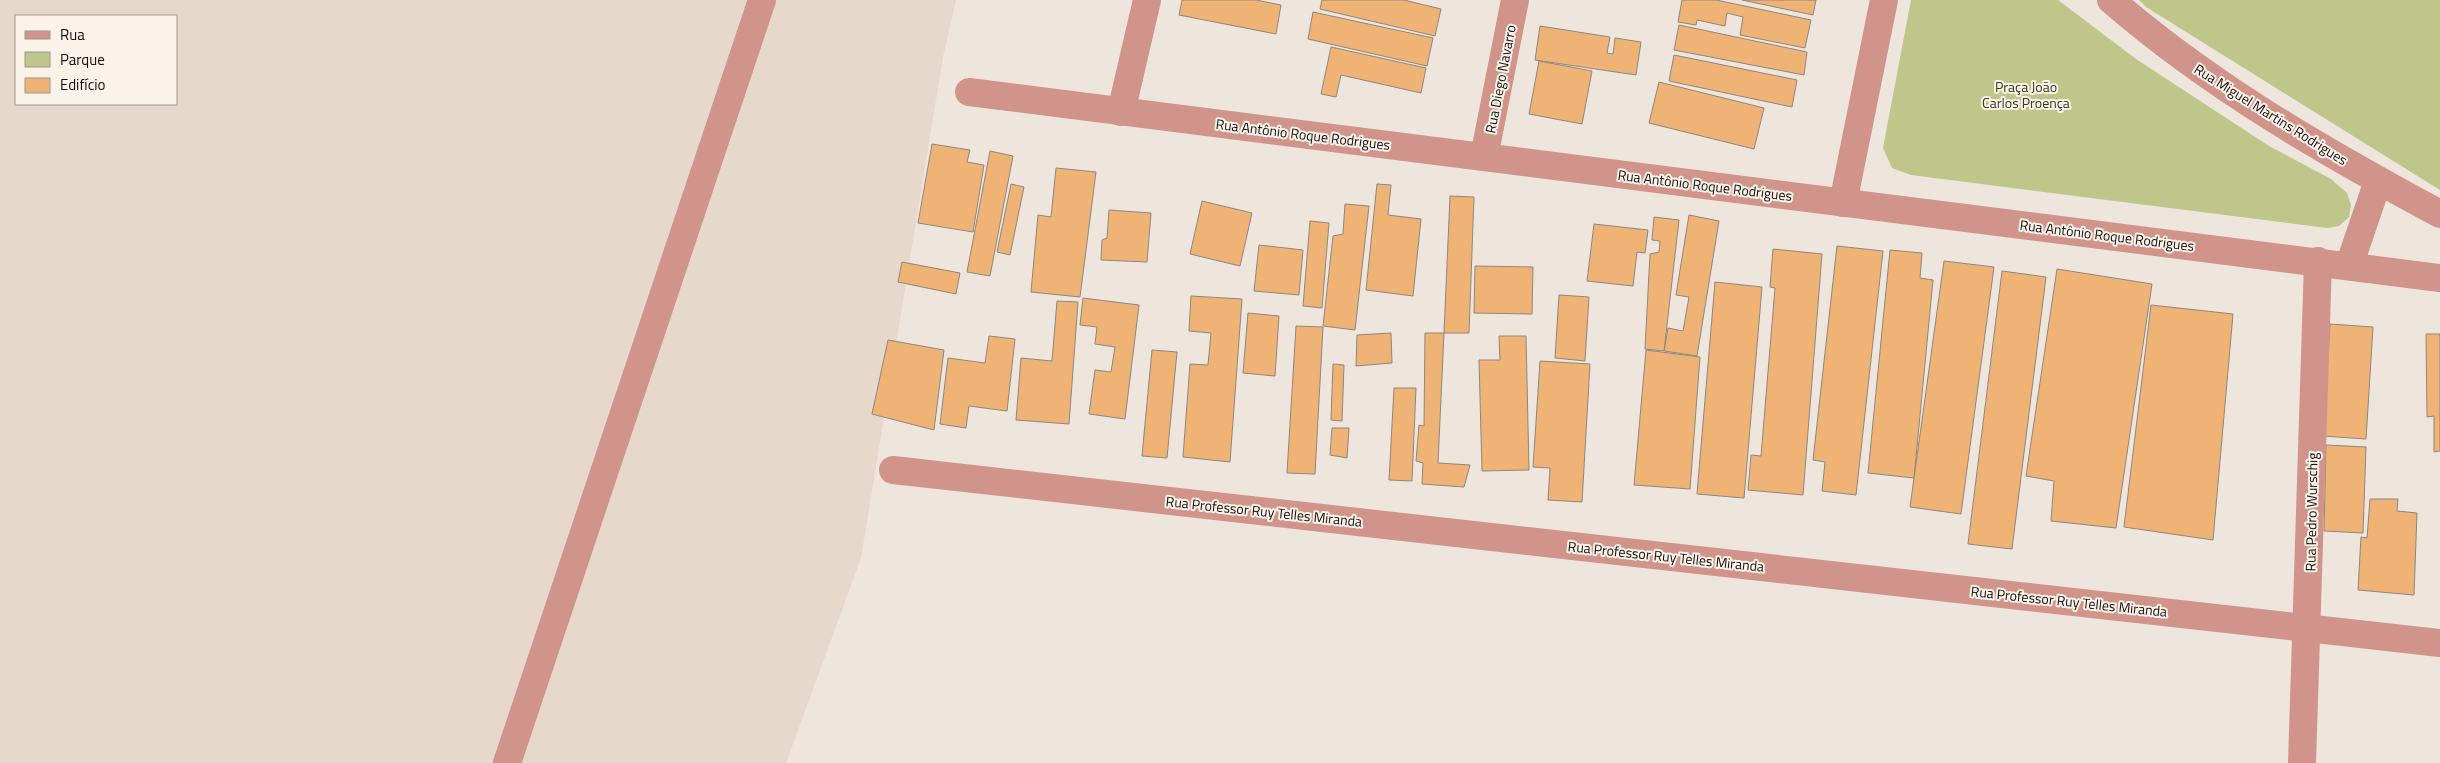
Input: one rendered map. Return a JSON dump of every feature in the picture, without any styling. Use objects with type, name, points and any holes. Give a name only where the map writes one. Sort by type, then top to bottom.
[{"type":"street","points":[[507,763],[762,0]]},
{"type":"street","points":[[1121,112],[1147,0]]},
{"type":"street","name":"Rua Diego Navarro","points":[[1484,157],[1515,0]]},
{"type":"street","points":[[1844,203],[1884,0]]},
{"type":"street","name":"Rua Miguel Martins Rodrigues","points":[[2111,0],[2199,70],[2308,140],[2378,181],[2440,214]]},
{"type":"street","name":"Rua Antônio Roque Rodrigues","points":[[969,92],[2318,261],[2440,278]]},
{"type":"street","points":[[2349,266],[2378,181]]},
{"type":"street","name":"Rua Pedro Wurschig","points":[[2302,763],[2308,628],[2318,261]]},
{"type":"street","name":"Rua Professor Ruy Telles Miranda","points":[[893,470],[2440,643]]},
{"type":"shaded area","points":[[0,0],[956,0],[943,57],[861,558],[786,763],[0,763]]},
{"type":"green space","name":"Praça João Carlos Proença","points":[[1911,0],[2058,0],[2136,59],[2269,146],[2331,179],[2347,193],[2351,205],[2349,217],[2339,226],[2327,228],[1911,175],[1892,168],[1883,148]]},
{"type":"green space","points":[[2139,0],[2440,0],[2440,190],[2146,7]]},
{"type":"building","points":[[1182,0],[1256,0],[1281,5],[1276,34],[1179,15]]},
{"type":"building","points":[[1322,0],[1404,0],[1441,9],[1435,36],[1320,9]]},
{"type":"building","points":[[1682,0],[1716,0],[1811,20],[1805,48],[1740,35],[1743,17],[1727,13],[1725,26],[1697,20],[1696,25],[1678,22]]},
{"type":"building","points":[[1742,0],[1816,0],[1813,15]]},
{"type":"building","points":[[1313,12],[1433,38],[1427,66],[1308,39]]},
{"type":"building","points":[[1679,25],[1807,52],[1804,75],[1674,50]]},
{"type":"building","points":[[1540,26],[1610,37],[1607,53],[1613,54],[1615,38],[1641,42],[1636,75],[1535,60]]},
{"type":"building","points":[[1331,47],[1426,68],[1421,93],[1341,75],[1336,97],[1321,94]]},
{"type":"building","points":[[1674,55],[1797,80],[1792,107],[1669,81]]},
{"type":"building","points":[[1539,61],[1592,71],[1582,124],[1529,114]]},
{"type":"building","points":[[1659,82],[1764,108],[1754,149],[1649,123]]},
{"type":"building","points":[[932,144],[970,150],[967,162],[984,165],[973,232],[918,223]]},
{"type":"building","points":[[990,151],[1013,156],[990,276],[967,272]]},
{"type":"building","points":[[1056,168],[1096,172],[1080,297],[1031,292],[1038,215],[1051,217]]},
{"type":"building","points":[[1011,184],[1024,187],[1010,255],[997,252]]},
{"type":"building","points":[[1377,184],[1391,185],[1388,215],[1421,219],[1413,296],[1366,290]]},
{"type":"building","points":[[1450,196],[1474,197],[1469,333],[1444,333]]},
{"type":"building","points":[[1202,201],[1252,213],[1240,266],[1190,254]]},
{"type":"building","points":[[1345,204],[1369,206],[1355,330],[1323,326],[1333,236],[1343,234]]},
{"type":"building","points":[[1109,210],[1151,213],[1147,262],[1101,260],[1102,240],[1107,238]]},
{"type":"building","points":[[1689,215],[1719,221],[1697,356],[1664,351],[1668,328],[1683,331],[1689,297],[1676,295]]},
{"type":"building","points":[[1654,217],[1679,220],[1664,351],[1645,349],[1650,254],[1659,252],[1660,241],[1652,240]]},
{"type":"building","points":[[1310,221],[1329,223],[1322,308],[1303,306]]},
{"type":"building","points":[[1594,224],[1648,230],[1645,253],[1637,252],[1633,286],[1587,281]]},
{"type":"building","points":[[1259,245],[1303,250],[1299,295],[1254,291]]},
{"type":"building","points":[[1837,246],[1883,251],[1856,495],[1822,491],[1825,462],[1813,460]]},
{"type":"building","points":[[1773,249],[1822,254],[1803,495],[1748,490],[1751,455],[1761,456],[1775,288],[1770,287]]},
{"type":"building","points":[[1890,250],[1922,253],[1920,278],[1933,280],[1914,478],[1868,473]]},
{"type":"building","points":[[1944,261],[1994,267],[1961,514],[1910,507]]},
{"type":"building","points":[[902,262],[960,273],[956,294],[898,282]]},
{"type":"building","points":[[1475,266],[1533,267],[1532,314],[1474,313]]},
{"type":"building","points":[[2057,269],[2152,284],[2116,528],[2051,521],[2054,481],[2026,476]]},
{"type":"building","points":[[2002,271],[2046,277],[2012,549],[1968,544]]},
{"type":"building","points":[[1715,282],[1762,287],[1744,498],[1697,494]]},
{"type":"building","points":[[1559,295],[1589,297],[1585,361],[1555,358]]},
{"type":"building","points":[[1191,296],[1242,299],[1230,462],[1183,457],[1190,364],[1208,365],[1211,333],[1189,331]]},
{"type":"building","points":[[1083,298],[1139,305],[1125,419],[1089,414],[1095,370],[1111,372],[1115,347],[1095,344],[1097,327],[1080,325]]},
{"type":"building","points":[[1057,301],[1078,302],[1069,424],[1016,420],[1021,358],[1052,361]]},
{"type":"building","points":[[2151,305],[2233,314],[2213,540],[2124,527]]},
{"type":"building","points":[[1248,313],[1279,316],[1275,376],[1243,373]]},
{"type":"building","points":[[2330,324],[2373,327],[2366,439],[2323,436]]},
{"type":"building","points":[[1296,326],[1323,327],[1315,474],[1287,473]]},
{"type":"building","points":[[1391,333],[1392,363],[1356,366],[1357,335]]},
{"type":"building","points":[[1425,333],[1444,333],[1438,463],[1470,465],[1464,487],[1422,484],[1423,463],[1416,461],[1419,425],[1424,426]]},
{"type":"building","points":[[2426,334],[2440,334],[2440,451],[2434,452],[2434,416],[2427,417]]},
{"type":"building","points":[[989,336],[1015,339],[1007,411],[969,406],[966,428],[940,424],[948,358],[985,363]]},
{"type":"building","points":[[1499,336],[1526,336],[1529,470],[1482,471],[1479,360],[1500,360]]},
{"type":"building","points":[[888,340],[944,350],[934,430],[872,414]]},
{"type":"building","points":[[1152,350],[1177,352],[1167,458],[1142,456]]},
{"type":"building","points":[[1646,350],[1700,357],[1690,489],[1634,485]]},
{"type":"building","points":[[1540,361],[1590,364],[1582,502],[1548,500],[1550,468],[1533,467]]},
{"type":"building","points":[[1333,364],[1344,365],[1342,421],[1331,420]]},
{"type":"building","points":[[1394,388],[1416,388],[1412,481],[1389,480]]},
{"type":"building","points":[[1332,428],[1349,428],[1347,458],[1330,455]]},
{"type":"building","points":[[2326,445],[2366,447],[2363,533],[2324,531]]},
{"type":"building","points":[[2370,499],[2398,499],[2397,511],[2417,513],[2414,595],[2358,590],[2361,537],[2367,538]]}]
